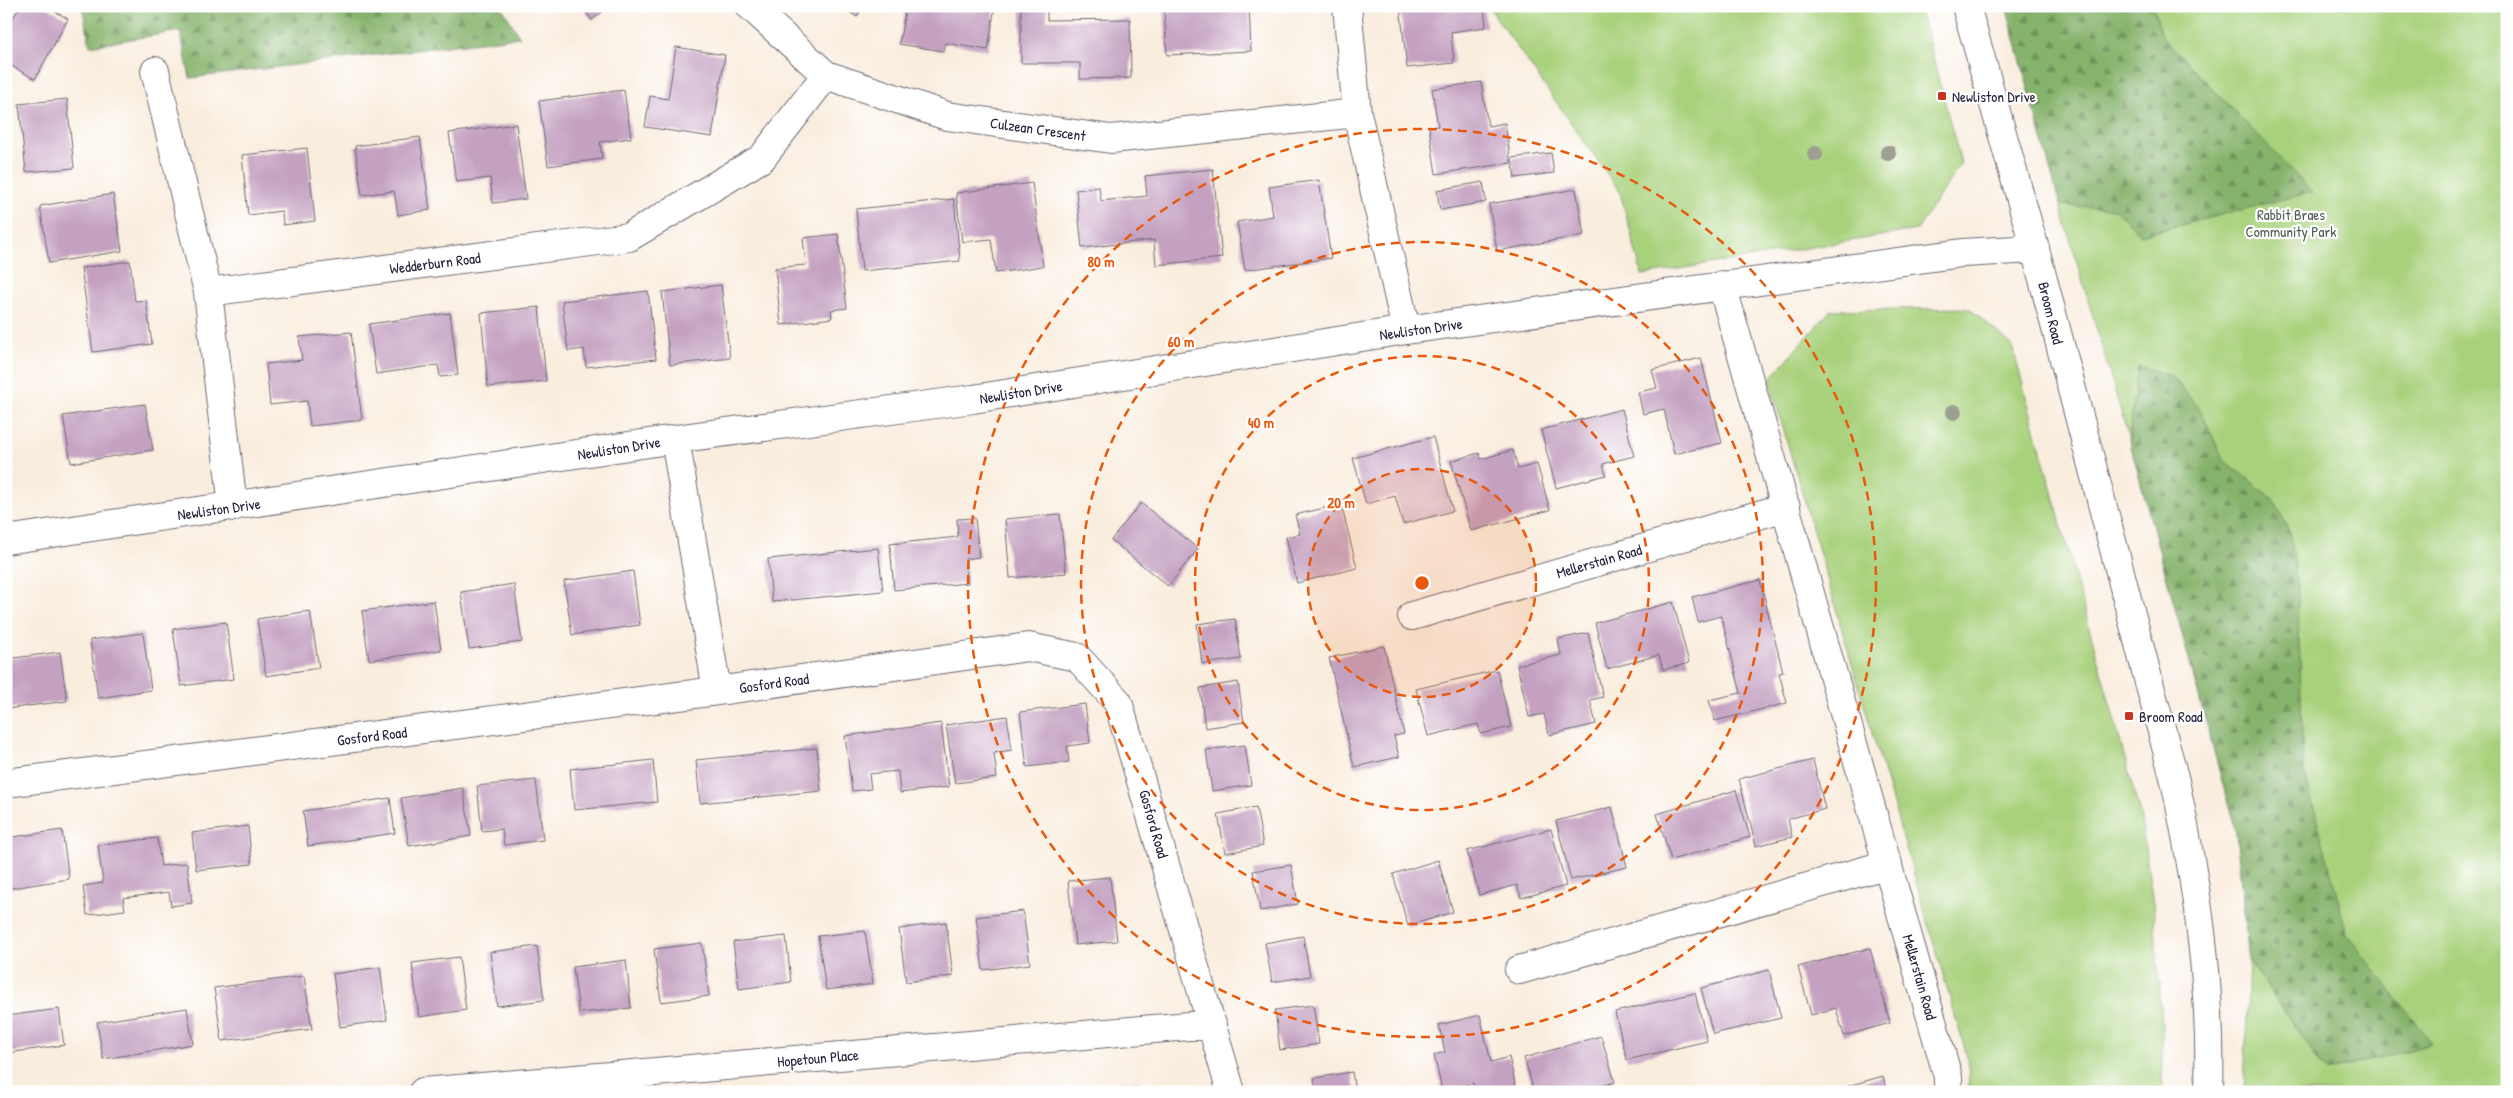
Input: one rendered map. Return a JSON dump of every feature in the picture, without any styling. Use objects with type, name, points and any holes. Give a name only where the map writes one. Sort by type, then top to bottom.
[{"type":"street","name":"Culzean Crescent","points":[[750,6],[826,75],[948,116],[1111,139],[1357,113]]},
{"type":"street","points":[[1347,6],[1357,113],[1406,330]]},
{"type":"street","name":"Broom Road","points":[[1966,6],[2035,249],[2174,781],[2192,858],[2202,922],[2210,1065],[2209,1092]]},
{"type":"street","points":[[155,71],[208,292],[233,507]]},
{"type":"street","name":"Wedderburn Road","points":[[208,292],[629,237],[762,158],[826,75]]},
{"type":"street","name":"Newliston Drive","points":[[6,540],[675,439],[973,399],[1406,330],[1962,253],[2035,249]]},
{"type":"street","name":"Mellerstain Road","points":[[1722,285],[1948,1077],[1948,1092]]},
{"type":"street","points":[[675,439],[717,692]]},
{"type":"street","name":"Mellerstain Road","points":[[1412,616],[1786,507]]},
{"type":"street","name":"Gosford Road","points":[[6,783],[717,692],[1028,647],[1078,657],[1118,702],[1231,1092]]},
{"type":"street","points":[[1519,970],[1888,864]]},
{"type":"street","name":"Hopetoun Place","points":[[423,1092],[1212,1024]]},
{"type":"green space","points":[[82,6],[501,6],[520,37],[190,78],[180,31],[90,46]]},
{"type":"green space","points":[[1488,6],[1919,6],[1961,163],[1917,230],[1642,275],[1620,192]]},
{"type":"green space","name":"Rabbit Braes Community Park","points":[[2006,6],[2507,6],[2507,1092],[2244,1092],[2249,960],[2236,832],[2129,439],[2060,205]]},
{"type":"green space","points":[[2006,6],[2153,6],[2162,36],[2312,192],[2141,235],[2115,209],[2060,205]]},
{"type":"green space","points":[[1969,308],[2012,345],[2140,814],[2153,903],[2162,1025],[2162,1092],[1969,1092],[1968,1060],[1769,380],[1831,310]]},
{"type":"green space","points":[[2138,366],[2172,376],[2201,411],[2223,459],[2274,500],[2291,535],[2298,595],[2303,767],[2347,934],[2432,1044],[2326,1072],[2249,960],[2236,832],[2129,439]]},
{"type":"building","points":[[20,6],[45,6],[68,19],[35,79],[6,63],[6,31]]},
{"type":"building","points":[[581,6],[610,6],[592,20]]},
{"type":"building","points":[[840,6],[863,6],[857,17]]},
{"type":"building","points":[[906,6],[995,6],[988,50],[945,43],[943,51],[899,44]]},
{"type":"building","points":[[1164,6],[1249,6],[1251,51],[1167,55]]},
{"type":"building","points":[[1400,6],[1484,6],[1486,27],[1451,32],[1454,63],[1407,68]]},
{"type":"building","points":[[1021,8],[1047,8],[1047,20],[1130,19],[1131,78],[1080,79],[1080,63],[1021,63]]},
{"type":"building","points":[[676,47],[725,55],[712,137],[645,127],[650,96],[668,99]]},
{"type":"building","points":[[1481,82],[1488,126],[1505,123],[1511,163],[1436,174],[1429,127],[1438,126],[1432,89]]},
{"type":"building","points":[[624,90],[631,138],[600,142],[602,159],[548,166],[539,101]]},
{"type":"building","points":[[67,99],[74,168],[26,172],[19,104]]},
{"type":"building","points":[[516,124],[526,199],[493,203],[490,178],[456,182],[449,133]]},
{"type":"building","points":[[420,137],[430,210],[398,215],[394,191],[362,195],[355,146]]},
{"type":"building","points":[[307,148],[315,221],[283,225],[282,211],[248,215],[242,155]]},
{"type":"building","points":[[1551,153],[1554,173],[1515,178],[1512,158]]},
{"type":"building","points":[[1213,169],[1222,258],[1156,265],[1154,240],[1082,248],[1076,190],[1099,187],[1101,201],[1147,196],[1145,176]]},
{"type":"building","points":[[1319,180],[1331,258],[1245,270],[1237,222],[1273,216],[1269,187]]},
{"type":"building","points":[[1483,182],[1486,202],[1440,210],[1437,190]]},
{"type":"building","points":[[1032,183],[1043,266],[996,273],[991,239],[962,242],[956,193]]},
{"type":"building","points":[[1576,189],[1584,235],[1497,251],[1489,204]]},
{"type":"building","points":[[113,194],[122,251],[49,263],[40,206]]},
{"type":"building","points":[[954,199],[960,261],[862,271],[856,209]]},
{"type":"building","points":[[838,234],[847,308],[831,310],[832,318],[781,325],[775,268],[806,265],[803,238]]},
{"type":"building","points":[[130,261],[135,301],[146,300],[152,344],[93,352],[81,268]]},
{"type":"building","points":[[721,285],[730,358],[670,365],[662,292]]},
{"type":"building","points":[[648,291],[656,359],[586,367],[584,349],[568,351],[562,301]]},
{"type":"building","points":[[539,307],[546,381],[488,387],[481,313]]},
{"type":"building","points":[[450,313],[458,375],[440,377],[438,365],[376,374],[369,324]]},
{"type":"building","points":[[351,332],[362,420],[310,426],[307,401],[270,405],[266,364],[302,360],[299,337]]},
{"type":"building","points":[[1701,358],[1722,443],[1674,454],[1664,409],[1643,414],[1638,392],[1657,388],[1652,370]]},
{"type":"building","points":[[145,404],[153,450],[71,463],[63,416]]},
{"type":"building","points":[[1622,409],[1634,456],[1603,464],[1606,475],[1556,488],[1541,430]]},
{"type":"building","points":[[1433,437],[1453,511],[1403,524],[1395,496],[1366,504],[1353,458]]},
{"type":"building","points":[[1513,450],[1518,469],[1537,464],[1550,510],[1471,531],[1451,461],[1479,453],[1481,459]]},
{"type":"building","points":[[1141,503],[1198,549],[1168,586],[1111,540]]},
{"type":"building","points":[[1341,504],[1357,568],[1297,583],[1286,537],[1300,534],[1295,515]]},
{"type":"building","points":[[1060,514],[1066,573],[1010,578],[1005,519]]},
{"type":"building","points":[[975,518],[979,557],[965,559],[968,583],[894,590],[890,544],[958,537],[957,519]]},
{"type":"building","points":[[878,548],[883,591],[772,602],[768,559]]},
{"type":"building","points":[[633,571],[640,625],[572,635],[564,581]]},
{"type":"building","points":[[1760,580],[1783,672],[1779,673],[1787,703],[1715,721],[1709,700],[1741,693],[1721,616],[1698,622],[1692,597]]},
{"type":"building","points":[[514,584],[522,642],[469,649],[461,592]]},
{"type":"building","points":[[434,601],[441,650],[369,660],[362,611]]},
{"type":"building","points":[[1673,602],[1689,663],[1663,670],[1659,655],[1607,669],[1595,623]]},
{"type":"building","points":[[310,611],[319,668],[266,676],[257,619]]},
{"type":"building","points":[[1235,619],[1241,659],[1202,664],[1197,624]]},
{"type":"building","points":[[226,622],[234,679],[181,686],[173,629]]},
{"type":"building","points":[[143,633],[151,690],[98,698],[90,640]]},
{"type":"building","points":[[1588,633],[1603,697],[1590,700],[1596,724],[1549,735],[1544,714],[1529,717],[1517,665],[1561,655],[1558,639]]},
{"type":"building","points":[[1384,646],[1404,734],[1394,736],[1399,757],[1354,767],[1329,658]]},
{"type":"building","points":[[60,652],[67,701],[6,709],[6,659]]},
{"type":"building","points":[[1497,670],[1511,727],[1481,734],[1478,724],[1428,736],[1416,689]]},
{"type":"building","points":[[1238,682],[1244,722],[1205,728],[1200,688]]},
{"type":"building","points":[[1085,704],[1090,743],[1067,746],[1069,762],[1027,767],[1020,712]]},
{"type":"building","points":[[1007,716],[1012,750],[994,753],[997,778],[955,783],[946,725]]},
{"type":"building","points":[[941,723],[949,787],[900,793],[898,771],[869,774],[871,789],[852,791],[845,736]]},
{"type":"building","points":[[1245,745],[1251,785],[1212,791],[1206,750]]},
{"type":"building","points":[[817,748],[821,791],[700,803],[696,760]]},
{"type":"building","points":[[653,760],[657,802],[574,810],[570,769]]},
{"type":"building","points":[[1813,760],[1825,809],[1788,819],[1792,837],[1756,846],[1739,779]]},
{"type":"building","points":[[536,780],[543,840],[504,845],[502,829],[482,831],[477,786]]},
{"type":"building","points":[[463,788],[471,836],[409,846],[401,798]]},
{"type":"building","points":[[1736,790],[1750,837],[1671,860],[1657,814]]},
{"type":"building","points":[[390,798],[395,833],[308,846],[303,811]]},
{"type":"building","points":[[1256,807],[1263,846],[1225,853],[1218,814]]},
{"type":"building","points":[[1612,807],[1627,867],[1571,880],[1556,821]]},
{"type":"building","points":[[248,826],[252,864],[196,870],[192,833]]},
{"type":"building","points":[[1551,829],[1566,886],[1521,898],[1517,885],[1479,895],[1467,851]]},
{"type":"building","points":[[62,830],[69,879],[6,889],[6,838]]},
{"type":"building","points":[[157,838],[161,866],[187,863],[192,903],[171,906],[169,892],[123,898],[125,910],[87,915],[83,886],[103,883],[98,845]]},
{"type":"building","points":[[1438,860],[1453,912],[1408,926],[1393,874]]},
{"type":"building","points":[[1291,865],[1298,904],[1260,911],[1253,871]]},
{"type":"building","points":[[1110,877],[1117,941],[1075,945],[1068,881]]},
{"type":"building","points":[[1023,911],[1030,964],[983,970],[976,917]]},
{"type":"building","points":[[946,922],[953,976],[906,982],[899,929]]},
{"type":"building","points":[[865,931],[873,984],[826,990],[818,936]]},
{"type":"building","points":[[786,936],[791,982],[739,989],[733,942]]},
{"type":"building","points":[[1303,936],[1310,976],[1272,982],[1265,943]]},
{"type":"building","points":[[702,943],[709,996],[661,1002],[654,949]]},
{"type":"building","points":[[537,946],[544,1000],[497,1006],[490,952]]},
{"type":"building","points":[[1870,948],[1890,1023],[1844,1036],[1836,1008],[1811,1015],[1798,967]]},
{"type":"building","points":[[459,957],[466,1010],[419,1017],[412,963]]},
{"type":"building","points":[[626,960],[631,1008],[579,1013],[573,967]]},
{"type":"building","points":[[380,967],[387,1020],[340,1027],[333,974]]},
{"type":"building","points":[[1769,970],[1781,1018],[1713,1034],[1701,988]]},
{"type":"building","points":[[304,976],[312,1029],[222,1041],[214,988]]},
{"type":"building","points":[[1695,993],[1707,1041],[1627,1060],[1615,1012]]},
{"type":"building","points":[[1313,1005],[1319,1044],[1280,1050],[1275,1010]]},
{"type":"building","points":[[187,1008],[193,1044],[103,1059],[97,1022]]},
{"type":"building","points":[[59,1009],[64,1045],[8,1053],[6,1016]]},
{"type":"building","points":[[1480,1015],[1491,1062],[1509,1057],[1517,1092],[1475,1092],[1473,1083],[1442,1090],[1434,1055],[1445,1052],[1439,1025]]},
{"type":"building","points":[[1601,1036],[1615,1082],[1583,1092],[1534,1092],[1524,1058]]},
{"type":"building","points":[[1352,1072],[1355,1092],[1316,1092],[1314,1078]]},
{"type":"building","points":[[1883,1076],[1888,1092],[1850,1092],[1848,1086]]},
{"type":"building","points":[[1136,1087],[1137,1092],[1110,1092],[1110,1091]]},
{"type":"place","name":"Newliston Drive","points":[[1942,96]]},
{"type":"place","name":"Broom Road","points":[[2129,716]]}]
